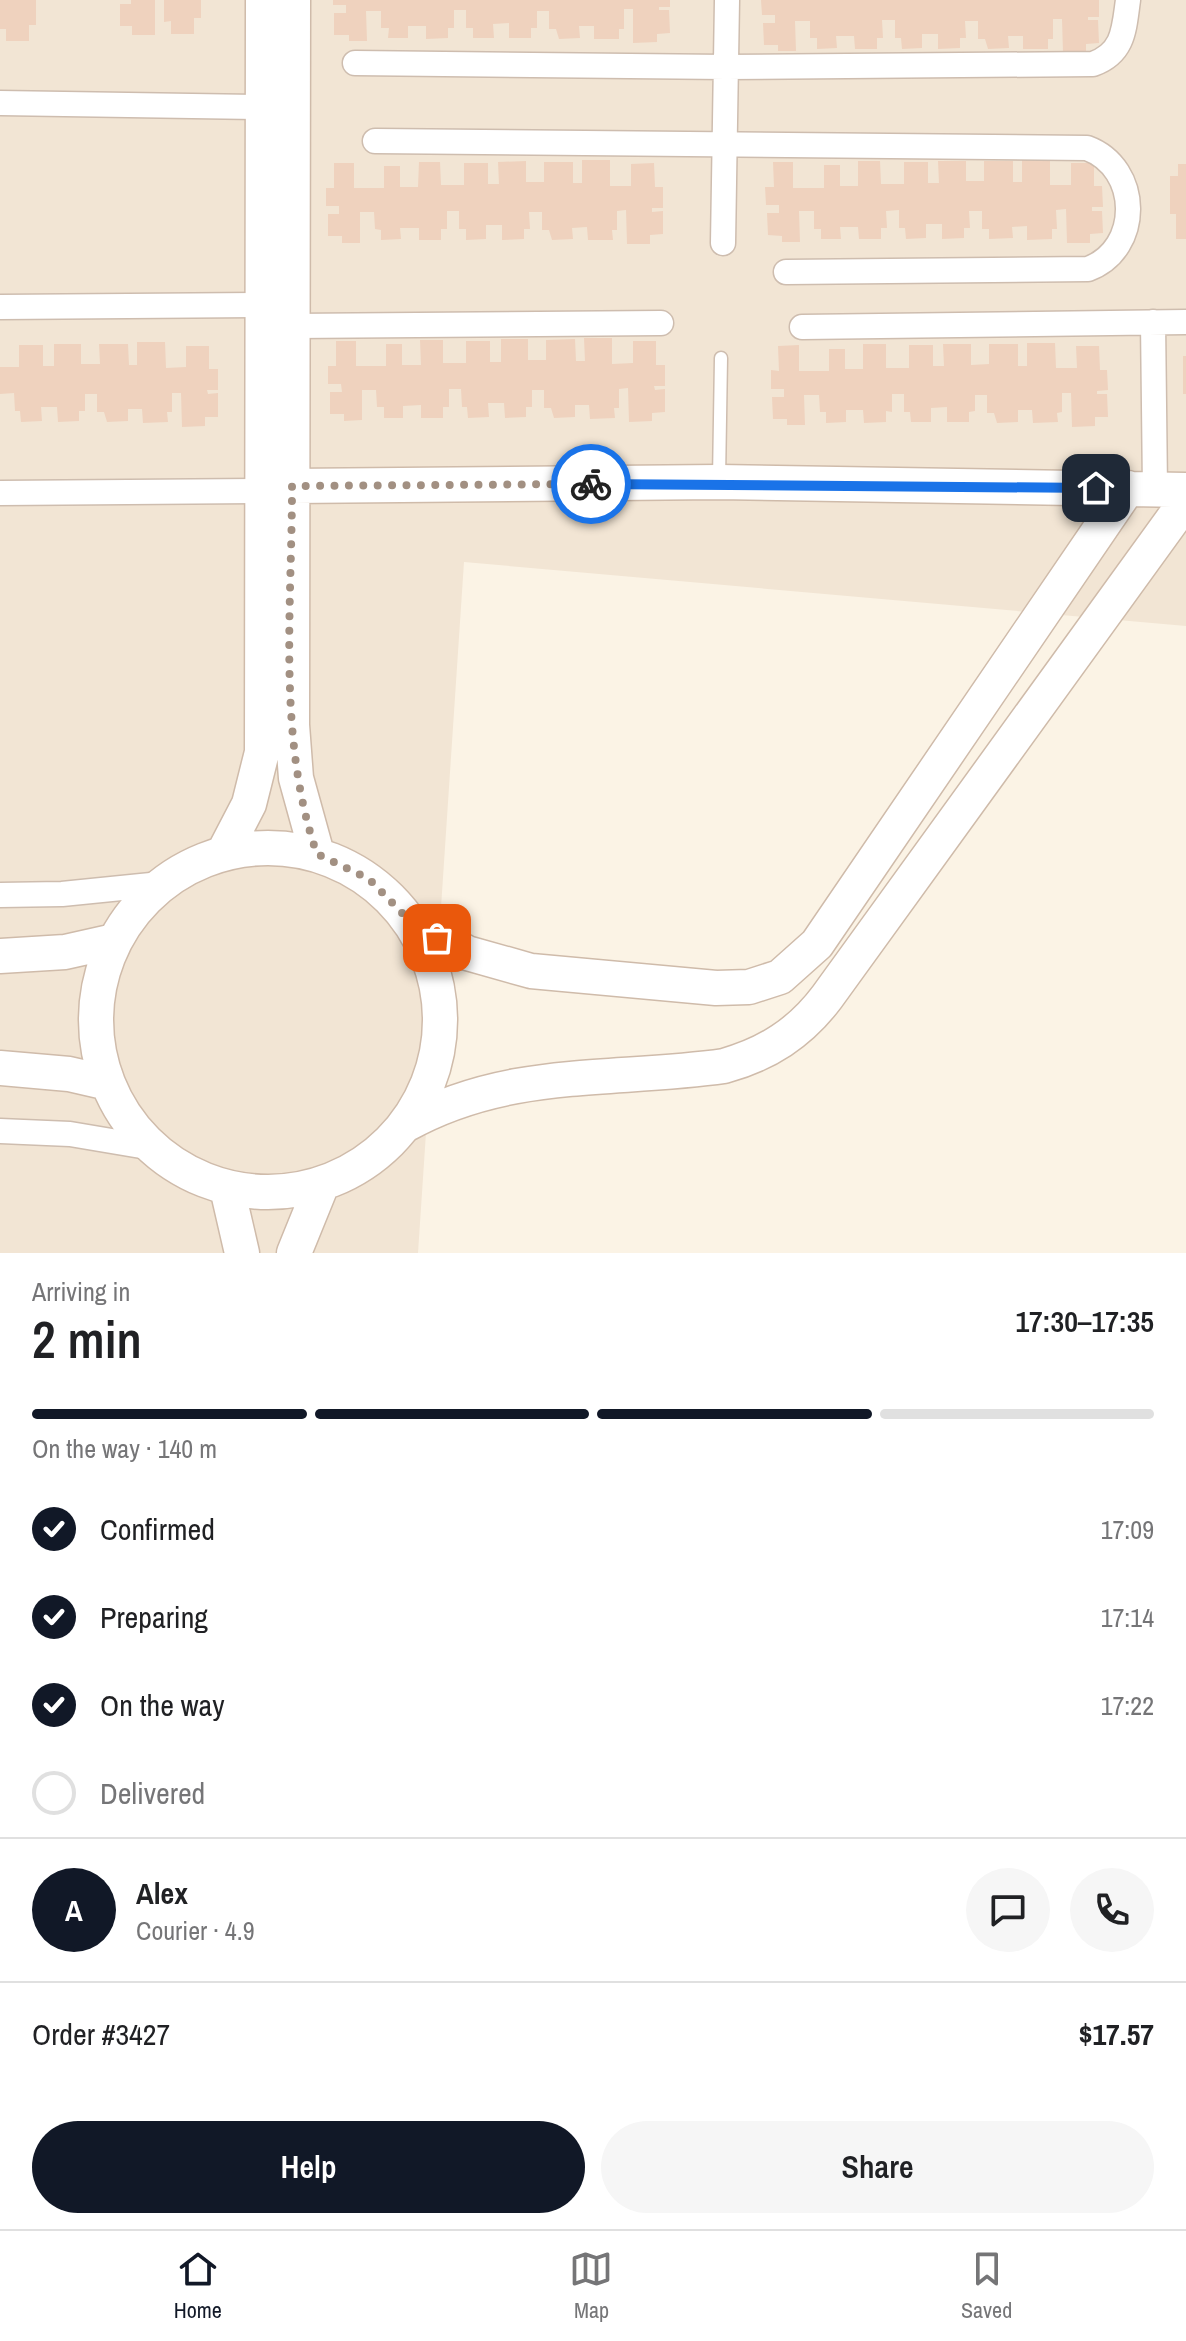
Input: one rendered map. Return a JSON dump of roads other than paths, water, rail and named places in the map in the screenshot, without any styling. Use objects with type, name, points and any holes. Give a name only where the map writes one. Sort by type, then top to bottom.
[{"type":"street","points":[[263,0],[262,305],[293,752],[301,804],[317,854]]},
{"type":"street","points":[[224,852],[249,804],[262,752],[277,489],[293,326],[293,0]]},
{"type":"street","points":[[723,243],[727,0]]},
{"type":"street","points":[[355,63],[726,67],[1093,64],[1116,50],[1123,38],[1128,0]]},
{"type":"street","points":[[0,103],[262,107]]},
{"type":"street","points":[[375,141],[1087,148],[1103,154],[1116,165],[1124,180],[1125,230],[1121,244],[1112,255],[1088,269],[786,272]]},
{"type":"street","points":[[0,307],[262,305]]},
{"type":"street","points":[[409,920],[433,969],[441,1023],[431,1077],[405,1125],[382,1151],[353,1170],[322,1184],[269,1192],[227,1188],[187,1172],[153,1148],[127,1118],[108,1083],[98,1048],[96,1011],[102,975],[114,941],[134,910],[161,884],[180,870],[224,852],[271,847],[317,854],[369,879],[409,920],[467,953],[531,971],[733,989],[780,977],[817,944],[1156,489],[1153,322]]},
{"type":"street","points":[[802,327],[1186,322]]},
{"type":"street","points":[[293,326],[661,323]]},
{"type":"street","points":[[0,493],[719,482],[1156,489]]},
{"type":"street","points":[[405,1125],[456,1102],[521,1083],[724,1066],[770,1049],[794,1033],[827,997],[1186,501]]},
{"type":"street","points":[[0,895],[62,894],[161,884]]},
{"type":"street","points":[[0,956],[65,952],[114,941]]},
{"type":"street","points":[[0,1068],[69,1074],[108,1083]]},
{"type":"street","points":[[0,1131],[82,1136],[153,1148]]},
{"type":"street","points":[[294,1253],[322,1184]]},
{"type":"street","points":[[227,1188],[242,1253]]},
{"type":"lane","points":[[719,482],[721,358]]}]
